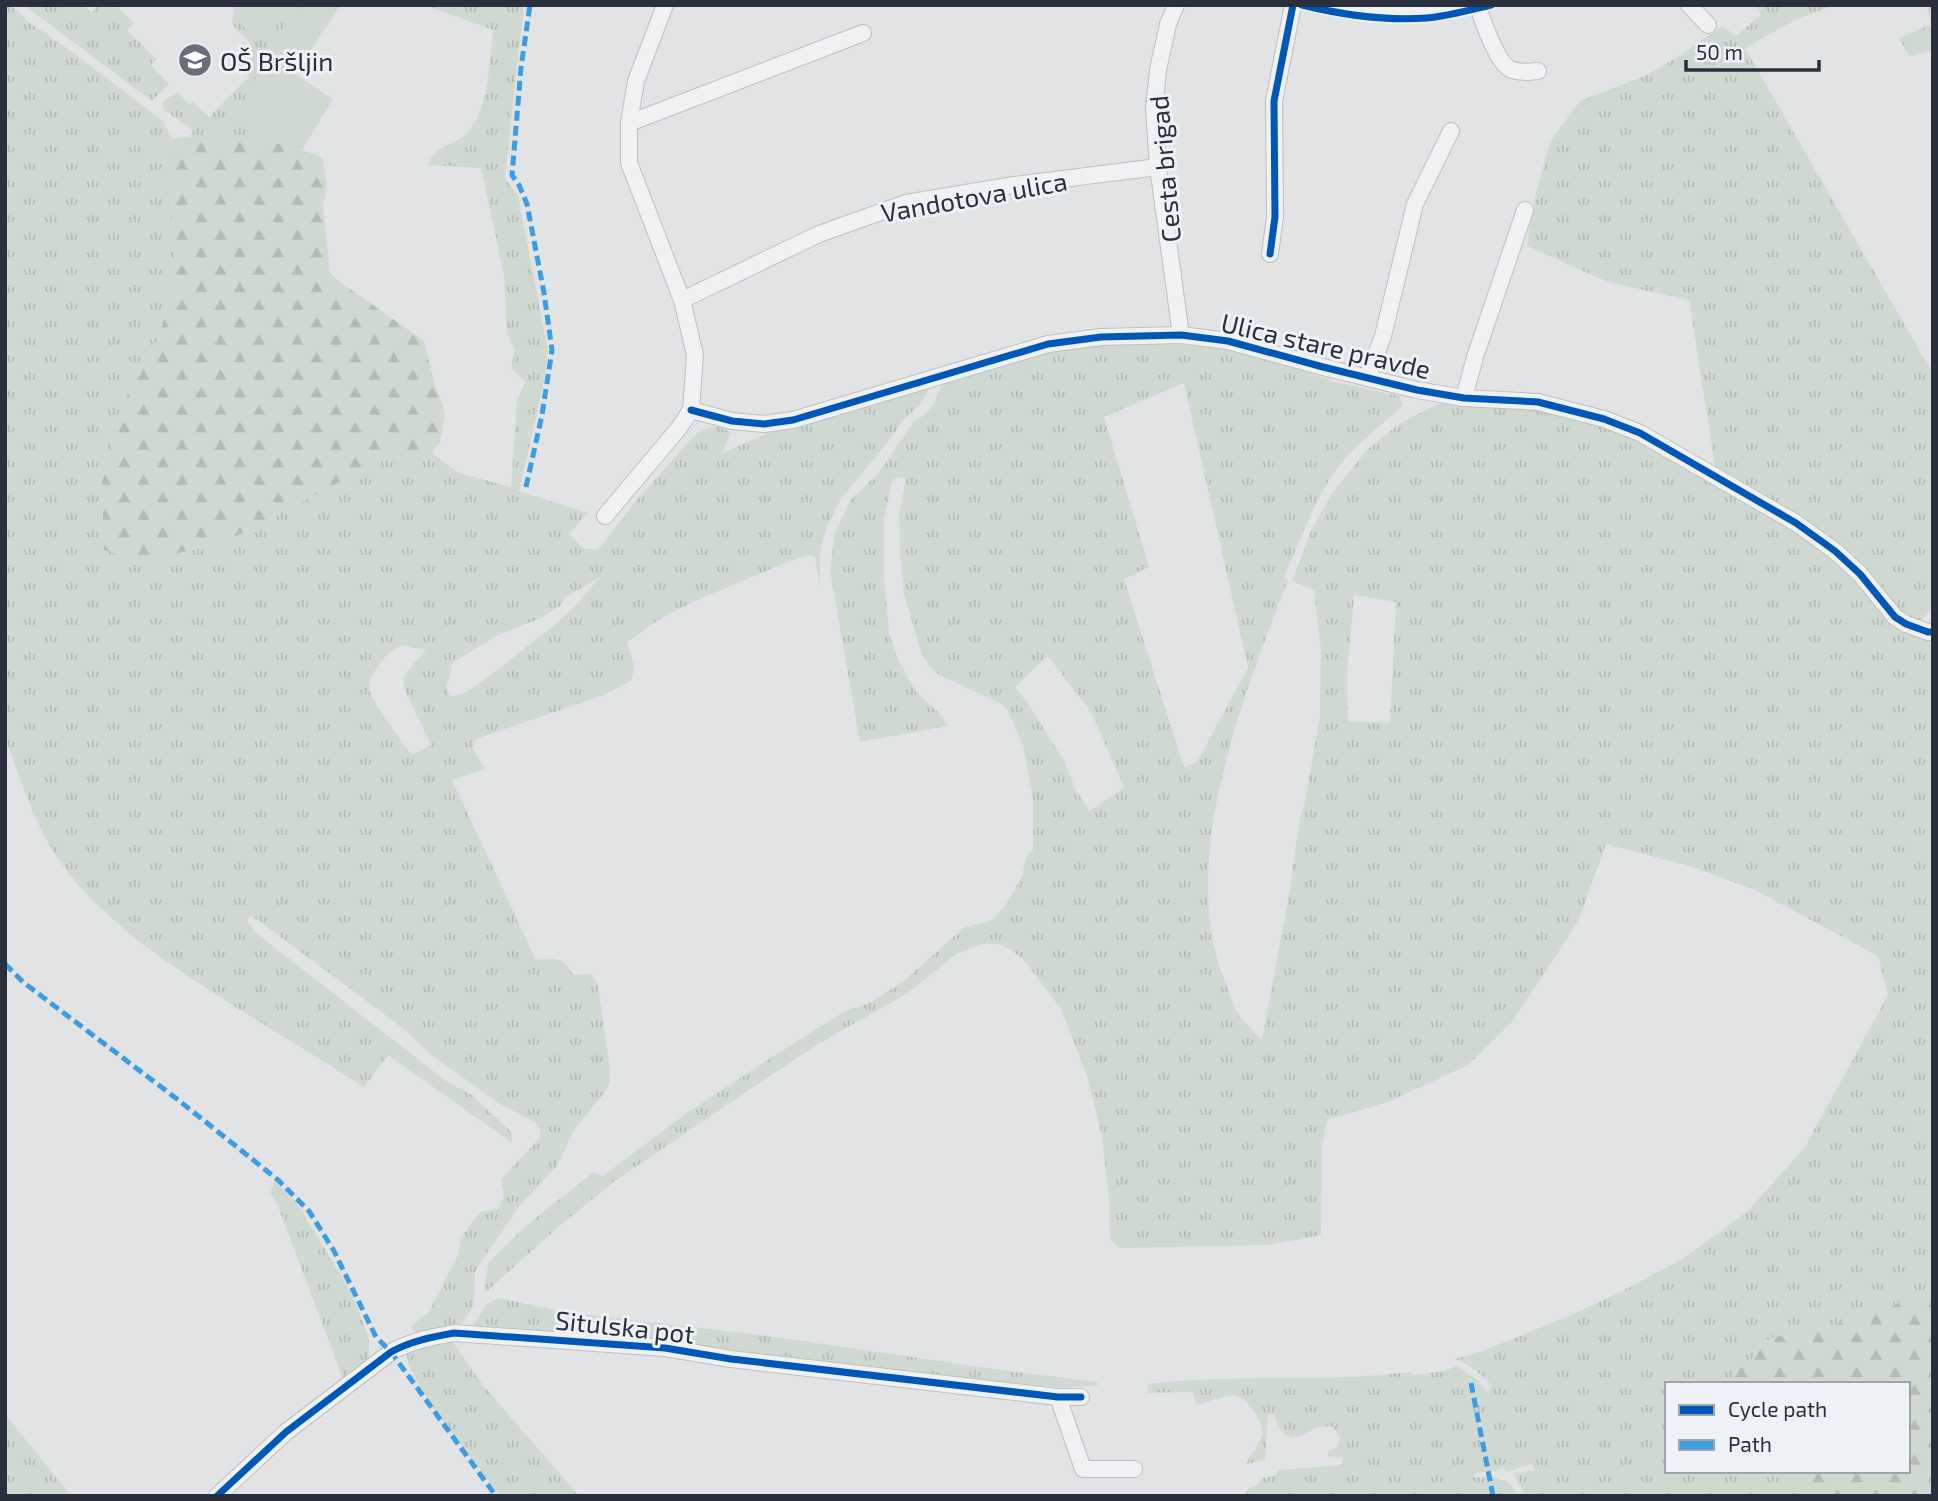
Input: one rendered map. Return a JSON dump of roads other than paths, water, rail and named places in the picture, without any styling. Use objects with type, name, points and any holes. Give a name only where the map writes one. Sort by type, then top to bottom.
[{"type":"street","points":[[605,516],[691,410],[695,355],[682,300],[629,163],[629,123],[636,80],[665,5]]},
{"type":"street","name":"Cesta brigad","points":[[1176,5],[1168,24],[1158,70],[1154,109],[1158,167],[1181,335]]},
{"type":"street","points":[[1270,254],[1275,206],[1274,101],[1293,5]]},
{"type":"street","points":[[1328,5],[1390,14],[1468,5]]},
{"type":"street","points":[[1478,5],[1491,40],[1504,64],[1510,69],[1538,71]]},
{"type":"street","points":[[1689,5],[1707,25]]},
{"type":"street","points":[[629,123],[863,33]]},
{"type":"street","name":"Ulica stare pravde","points":[[1367,378],[1382,337],[1415,204],[1451,131]]},
{"type":"street","name":"Vandotova ulica","points":[[682,300],[819,234],[906,204],[1014,185],[1158,167]]},
{"type":"street","points":[[1464,398],[1475,357],[1525,210]]},
{"type":"street","name":"Ulica stare pravde","points":[[691,410],[732,421],[764,424],[793,420],[1048,344],[1101,337],[1181,335],[1228,341],[1417,390],[1464,398],[1538,402],[1604,419],[1640,433],[1796,523],[1835,551],[1860,574],[1895,617],[1906,624],[1933,632]]},
{"type":"street","name":"Situlska pot","points":[[217,1496],[286,1432],[391,1352],[422,1339],[454,1333],[665,1348],[731,1359],[1058,1397],[1081,1397]]},
{"type":"street","points":[[1058,1397],[1083,1469],[1134,1469]]},
{"type":"place","name":"OŠ Bršljin","points":[[195,60]]}]
